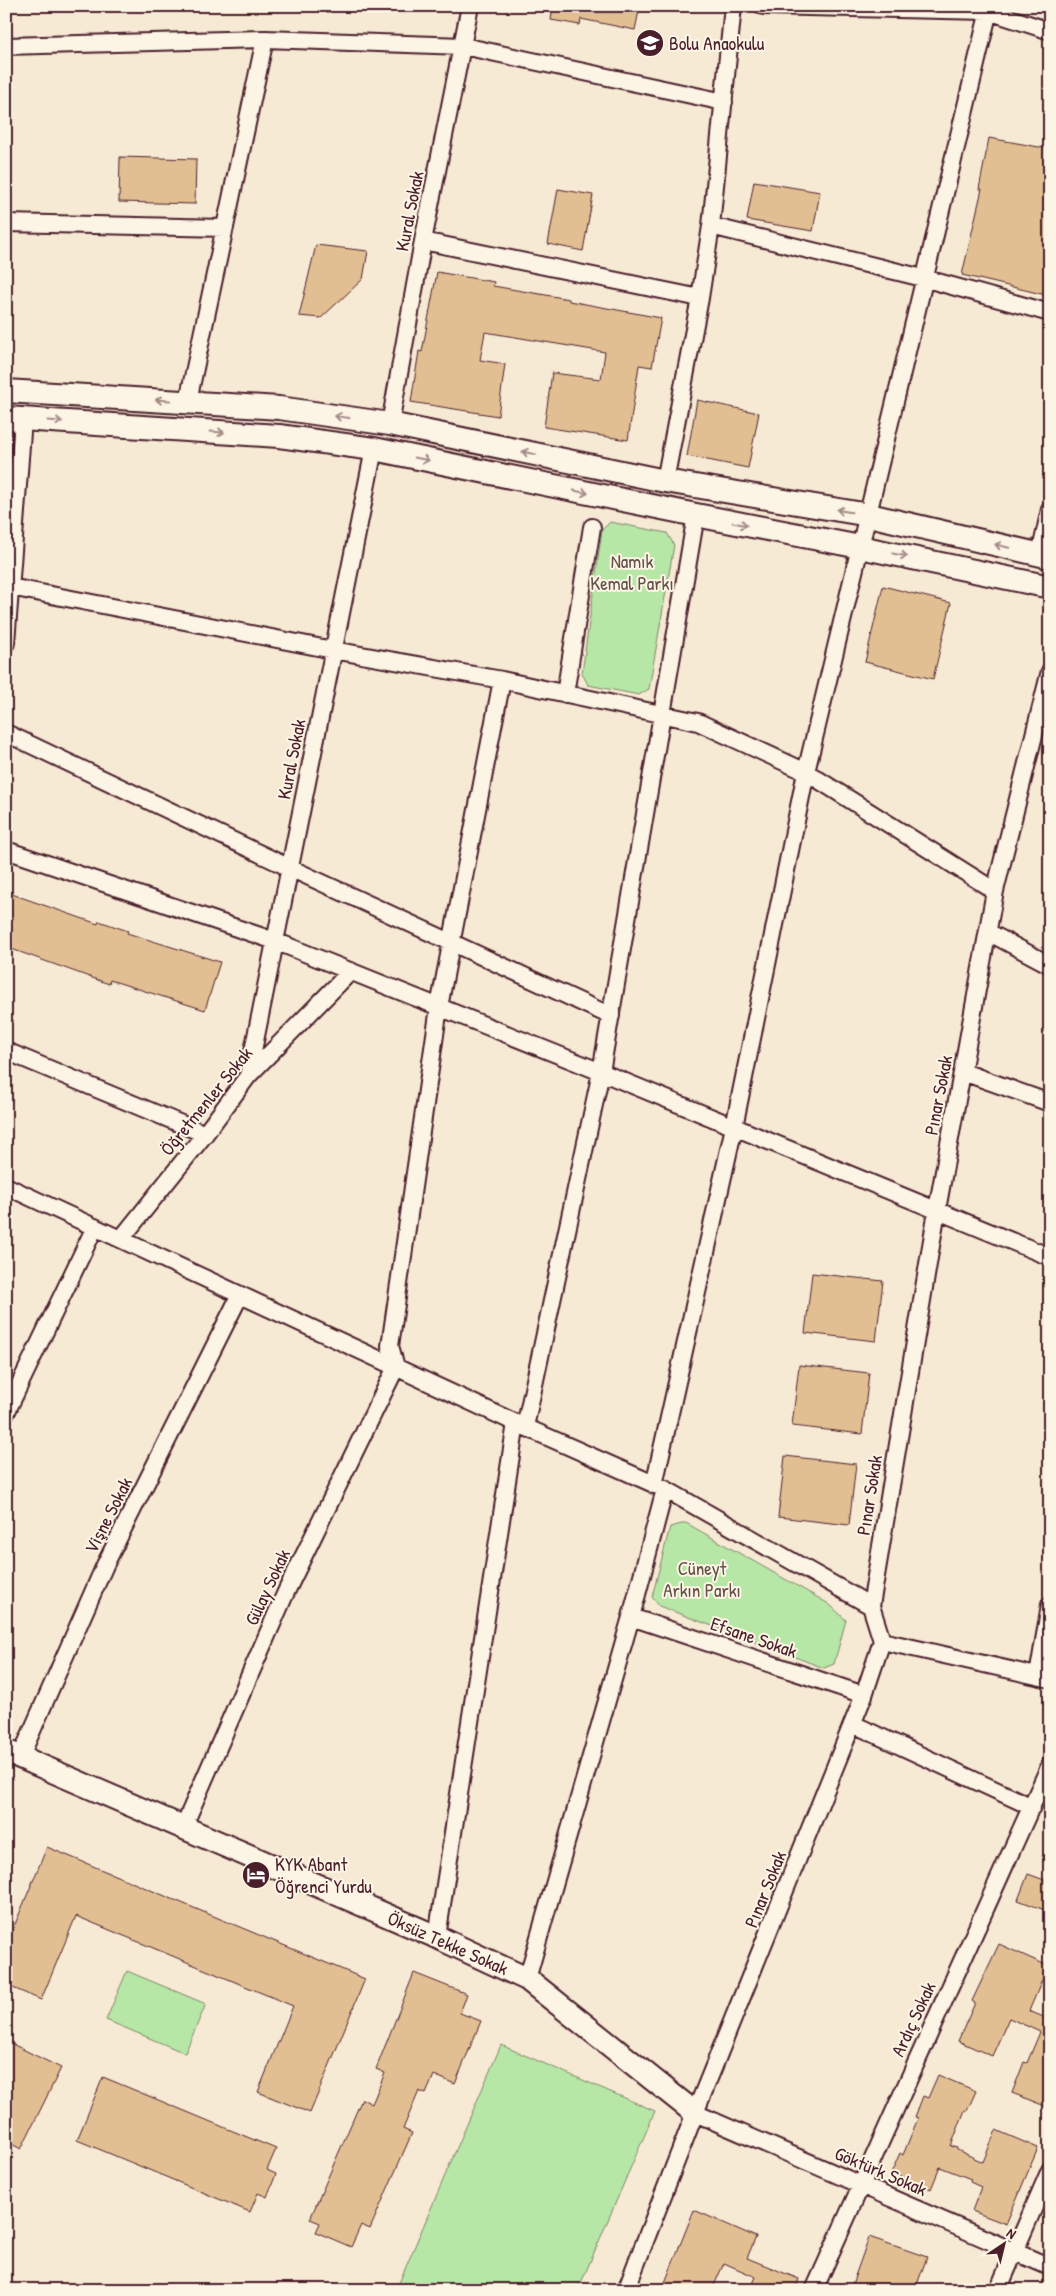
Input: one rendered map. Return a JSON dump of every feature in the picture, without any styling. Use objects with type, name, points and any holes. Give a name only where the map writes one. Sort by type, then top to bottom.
[{"type":"main road","points":[[6,391],[279,408],[390,424],[666,481],[869,515],[1045,556]]},
{"type":"main road","points":[[14,419],[279,436],[374,449],[1050,587]]},
{"type":"main road","name":"Öksüz Tekke Sokak","points":[[13,1754],[437,1937],[528,1979],[695,2113]]},
{"type":"street","name":"Kural Sokak","points":[[390,424],[423,240],[470,6]]},
{"type":"street","points":[[666,481],[700,298],[711,226],[733,6]]},
{"type":"street","points":[[763,6],[989,8],[1050,31]]},
{"type":"street","points":[[528,1979],[631,1617],[806,772],[989,8]]},
{"type":"street","points":[[188,401],[265,39]]},
{"type":"street","points":[[6,46],[265,39],[463,46],[724,102]]},
{"type":"street","points":[[6,224],[225,228]]},
{"type":"street","points":[[711,226],[923,278],[1050,313]]},
{"type":"street","points":[[423,240],[700,298]]},
{"type":"street","points":[[6,643],[10,587],[14,419]]},
{"type":"street","name":"Kural Sokak","points":[[248,1076],[374,449]]},
{"type":"street","points":[[1045,556],[1050,509]]},
{"type":"street","points":[[437,1937],[521,1425],[601,1072],[696,515]]},
{"type":"street","points":[[565,694],[592,527]]},
{"type":"street","points":[[10,587],[334,650],[502,680],[698,722],[806,772],[995,890]]},
{"type":"street","name":"Pınar Sokak","points":[[626,2290],[695,2113],[853,1724],[882,1641],[871,1606],[937,1210],[995,890],[1050,671]]},
{"type":"street","points":[[396,1367],[390,1346],[439,1007],[502,680]]},
{"type":"street","points":[[6,733],[290,868],[611,1016]]},
{"type":"street","points":[[6,850],[275,941],[601,1072],[1050,1257]]},
{"type":"street","points":[[988,932],[1050,965]]},
{"type":"street","name":"Öğretmenler Sokak","points":[[121,1239],[206,1134],[248,1076],[350,971]]},
{"type":"street","points":[[6,1051],[206,1134]]},
{"type":"street","points":[[963,1072],[1050,1103]]},
{"type":"street","points":[[6,1186],[659,1487],[871,1606]]},
{"type":"street","points":[[6,1413],[95,1227]]},
{"type":"street","name":"Vişne Sokak","points":[[13,1754],[240,1295]]},
{"type":"street","name":"Gülay Sokak","points":[[183,1828],[286,1592],[396,1367]]},
{"type":"street","points":[[882,1641],[1044,1678],[1050,1605]]},
{"type":"street","name":"Efsane Sokak","points":[[631,1617],[864,1696]]},
{"type":"street","points":[[853,1724],[1032,1807]]},
{"type":"street","name":"Ardıç Sokak","points":[[814,2290],[860,2183],[1050,1765]]},
{"type":"street","name":"Göktürk Sokak","points":[[695,2113],[1050,2267]]},
{"type":"street","points":[[998,2290],[1050,2170]]},
{"type":"green space","name":"Namık Kemal Parkı","points":[[610,522],[667,533],[674,545],[649,689],[639,695],[588,685],[582,673],[602,530]]},
{"type":"green space","name":"Cüneyt Arkın Parkı","points":[[686,1523],[829,1604],[846,1620],[834,1664],[824,1668],[659,1606],[652,1597],[670,1527]]},
{"type":"green space","points":[[127,1971],[206,2004],[185,2053],[106,2020]]},
{"type":"green space","points":[[501,2045],[655,2111],[578,2290],[396,2290]]},
{"type":"building","points":[[553,6],[640,6],[635,30],[581,19],[580,25],[551,20]]},
{"type":"building","points":[[989,138],[1050,149],[1050,296],[962,275],[982,189],[979,189]]},
{"type":"building","points":[[120,157],[196,159],[195,204],[119,202]]},
{"type":"building","points":[[754,181],[820,192],[813,231],[747,220]]},
{"type":"building","points":[[558,189],[593,195],[583,251],[548,244]]},
{"type":"building","points":[[316,245],[368,251],[363,279],[321,318],[299,316]]},
{"type":"building","points":[[437,272],[494,282],[493,286],[661,318],[652,367],[639,365],[628,440],[544,427],[552,373],[601,379],[605,352],[485,332],[480,360],[505,364],[498,416],[411,402],[419,351],[422,352]]},
{"type":"building","points":[[697,400],[759,413],[748,468],[687,456]]},
{"type":"building","points":[[883,586],[951,603],[933,679],[865,662]]},
{"type":"building","points":[[6,892],[98,924],[99,921],[128,931],[127,933],[220,962],[205,1010],[110,980],[109,984],[6,947]]},
{"type":"building","points":[[812,1273],[883,1281],[876,1341],[805,1333]]},
{"type":"building","points":[[799,1365],[869,1373],[862,1434],[792,1426]]},
{"type":"building","points":[[785,1456],[856,1464],[849,1525],[778,1517]]},
{"type":"building","points":[[47,1847],[365,1979],[310,2113],[258,2092],[293,2006],[76,1916],[41,2000],[6,1985],[6,1946]]},
{"type":"building","points":[[1028,1874],[1050,1882],[1050,1912],[1018,1900]]},
{"type":"building","points":[[999,1944],[1048,1966],[1029,2011],[1046,2018],[1050,2010],[1050,2108],[1012,2093],[1024,2062],[1027,2063],[1040,2032],[1009,2018],[992,2056],[958,2041],[975,2003],[972,2001]]},
{"type":"building","points":[[414,1973],[467,1994],[460,2013],[481,2021],[455,2084],[434,2075],[426,2094],[419,2091],[403,2129],[412,2133],[370,2229],[361,2225],[351,2247],[316,2232],[320,2223],[310,2219],[362,2099],[372,2104],[385,2073],[376,2069]]},
{"type":"building","points":[[6,2041],[61,2068],[21,2149],[6,2141]]},
{"type":"building","points":[[938,2075],[976,2091],[967,2111],[965,2110],[951,2146],[983,2162],[996,2130],[1038,2148],[1006,2224],[972,2211],[981,2187],[970,2182],[971,2179],[940,2167],[931,2189],[891,2173],[900,2153],[903,2155],[918,2118],[915,2117],[923,2096],[928,2098]]},
{"type":"building","points":[[103,2077],[276,2149],[267,2170],[276,2174],[267,2197],[258,2193],[250,2212],[77,2140]]},
{"type":"building","points":[[694,2210],[756,2237],[747,2258],[799,2279],[795,2290],[750,2290],[756,2277],[724,2263],[712,2290],[662,2290]]},
{"type":"building","points":[[869,2237],[927,2257],[915,2290],[850,2290]]},
{"type":"place","name":"Bolu Anaokulu","points":[[650,43]]},
{"type":"place","name":"KYK Abant Öğrenci Yurdu","points":[[256,1875]]}]
